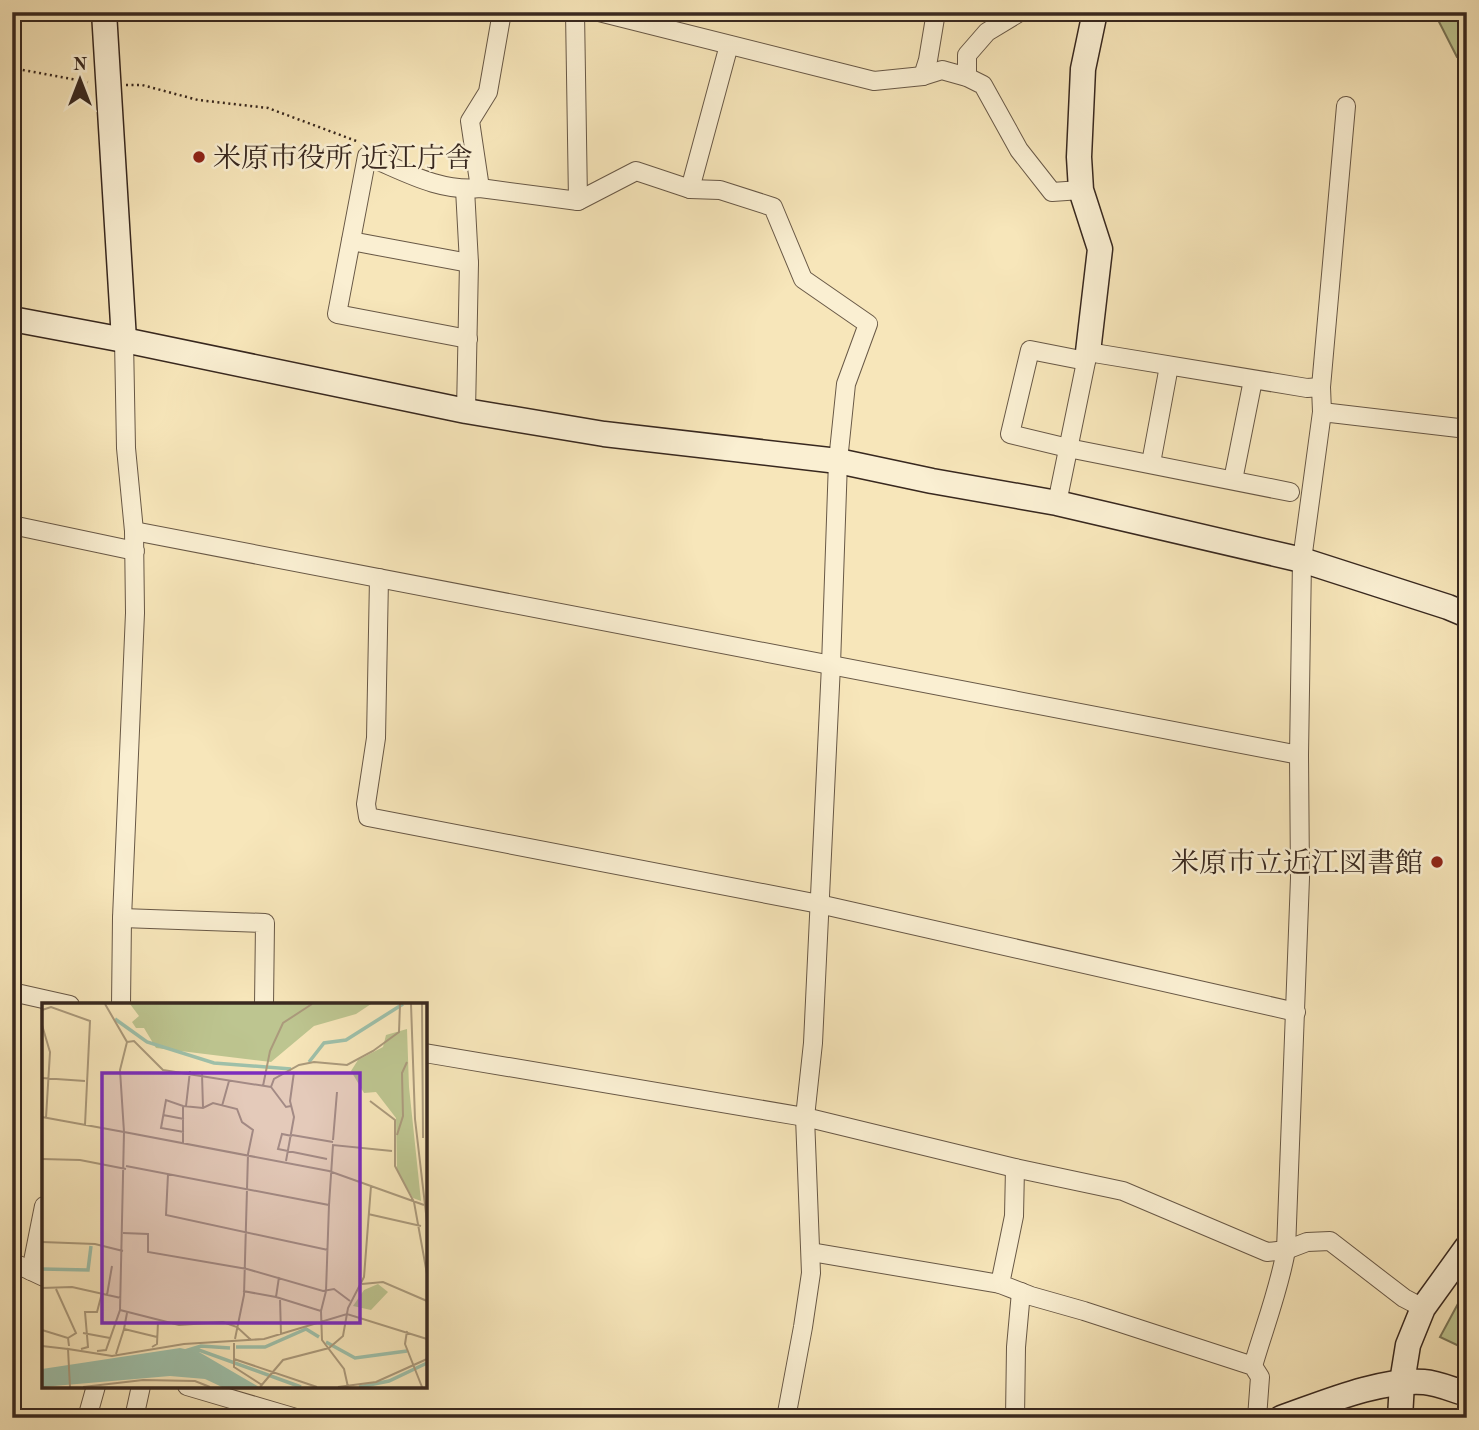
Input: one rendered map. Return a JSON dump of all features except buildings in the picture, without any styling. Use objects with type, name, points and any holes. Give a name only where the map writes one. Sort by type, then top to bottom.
[{"type":"street","points":[[104,12],[124,341],[126,449],[135,551],[121,1003]]},
{"type":"street","points":[[466,411],[472,189],[470,121],[488,92],[502,12]]},
{"type":"street","points":[[575,12],[578,201]]},
{"type":"street","points":[[598,12],[874,81],[923,76],[942,70],[967,78],[983,85],[1019,150],[1052,192],[1081,190]]},
{"type":"street","points":[[923,76],[936,12]]},
{"type":"street","points":[[967,78],[967,55],[987,32],[1020,12]]},
{"type":"street","points":[[1057,503],[1087,357],[1100,249],[1081,190],[1079,157],[1083,69],[1095,12]]},
{"type":"street","points":[[690,189],[729,45]]},
{"type":"street","points":[[1253,1366],[1281,1276],[1286,1250],[1300,878],[1298,755],[1302,560],[1322,412],[1321,387],[1346,106]]},
{"type":"street","points":[[468,340],[337,314],[367,156],[433,184],[472,189],[578,201],[636,171],[690,189],[720,190],[773,207],[803,279],[868,324],[846,384],[838,461],[813,1042],[805,1117],[811,1273],[786,1418]]},
{"type":"street","points":[[351,241],[469,263]]},
{"type":"street","points":[[12,319],[466,411],[604,434],[838,461],[1057,503],[1302,560],[1467,615]]},
{"type":"street","points":[[1290,492],[1068,448],[1010,433],[1030,350],[1169,366],[1307,388],[1321,387]]},
{"type":"street","points":[[1151,463],[1169,366]]},
{"type":"street","points":[[1233,480],[1253,380]]},
{"type":"street","points":[[1322,412],[1467,429]]},
{"type":"street","points":[[12,525],[135,551]]},
{"type":"street","points":[[134,531],[1298,755]]},
{"type":"street","points":[[379,578],[376,738],[366,804],[368,817],[818,904],[1296,1012]]},
{"type":"street","points":[[122,918],[265,923],[264,1003]]},
{"type":"street","points":[[12,992],[61,1003]]},
{"type":"street","points":[[427,1054],[805,1117],[1122,1191],[1267,1252],[1286,1250],[1307,1242],[1330,1241],[1404,1298],[1423,1308]]},
{"type":"street","points":[[1000,1284],[1014,1216],[1015,1168]]},
{"type":"street","points":[[12,1262],[37,1274],[42,1225]]},
{"type":"street","points":[[1400,1418],[1408,1345],[1423,1308],[1467,1247]]},
{"type":"street","points":[[811,1252],[1000,1284],[1253,1366],[1260,1377],[1257,1418]]},
{"type":"street","points":[[1015,1418],[1016,1348],[1021,1292]]},
{"type":"street","points":[[1281,1418],[1402,1382],[1428,1382],[1467,1394]]},
{"type":"street","points":[[87,1418],[95,1388]]},
{"type":"street","points":[[134,1418],[141,1388]]},
{"type":"street","points":[[194,1388],[296,1418]]},
{"type":"path","points":[[12,68],[108,85],[142,85],[198,100],[268,108],[358,142]]},
{"type":"green space","points":[[1434,12],[1467,12],[1467,59],[1457,57]]},
{"type":"green space","points":[[1467,1287],[1467,1346],[1459,1346],[1440,1337]]},
{"type":"place","name":"米原市役所 近江庁舎","points":[[199,157]]},
{"type":"place","name":"米原市立近江図書館","points":[[1437,862]]}]
